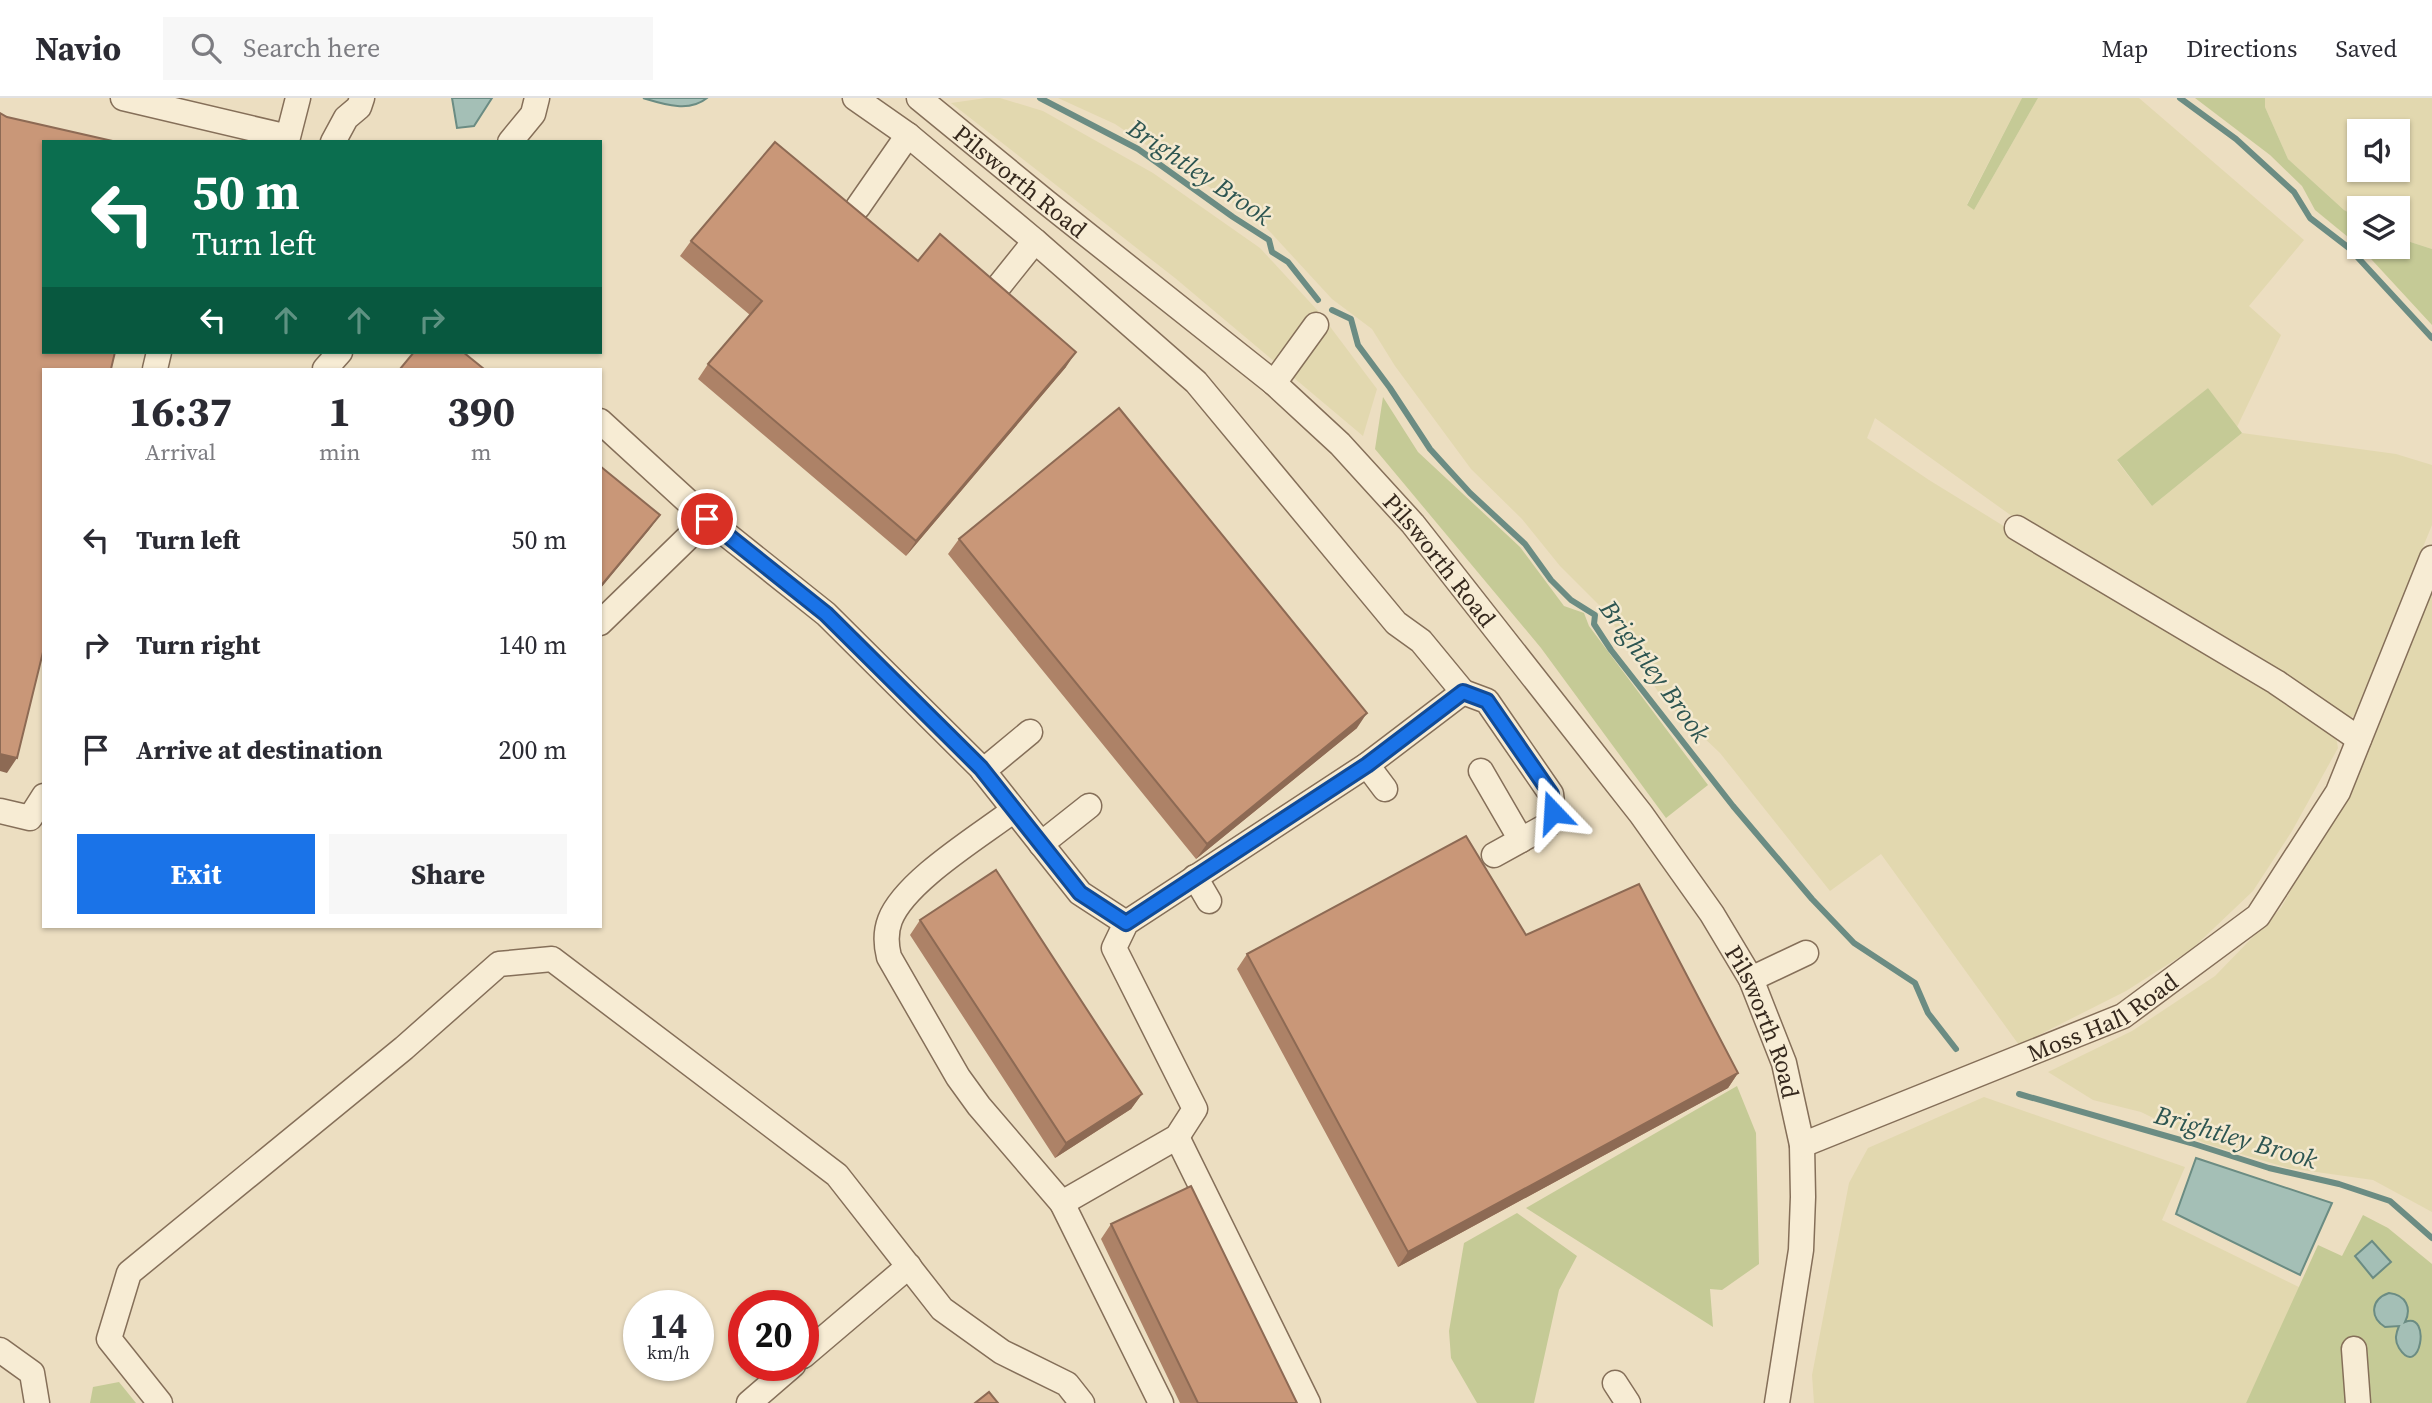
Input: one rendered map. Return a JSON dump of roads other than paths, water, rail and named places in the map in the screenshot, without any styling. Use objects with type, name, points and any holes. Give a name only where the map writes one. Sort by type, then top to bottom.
[{"type":"street","points":[[123,98],[288,137],[298,98]]},
{"type":"street","points":[[334,140],[346,118],[359,107],[362,98]]},
{"type":"street","points":[[512,140],[533,114],[537,98]]},
{"type":"street","points":[[855,98],[908,135],[1035,241],[1196,382],[1396,623],[1421,641],[1463,692],[1487,701],[1551,794],[1553,812],[1548,825],[1494,855]]},
{"type":"street","name":"Pilsworth Road","points":[[919,98],[976,147],[1274,383],[1340,444],[1413,524],[1671,853],[1712,914],[1751,979],[1784,1063],[1802,1145]]},
{"type":"street","points":[[858,207],[908,135]]},
{"type":"street","points":[[999,286],[1035,241]]},
{"type":"street","points":[[1274,383],[1316,325]]},
{"type":"street","points":[[326,368],[338,354]]},
{"type":"street","points":[[602,423],[707,519],[826,614],[983,771],[1080,893],[1126,923]]},
{"type":"street","points":[[602,621],[707,519]]},
{"type":"street","points":[[2017,528],[2276,682],[2359,739]]},
{"type":"street","name":"Moss Hall Road","points":[[1802,1145],[2123,1016],[2258,916],[2338,792],[2432,558]]},
{"type":"street","points":[[1062,1203],[1177,1138],[1195,1109],[1114,948],[1126,923],[1367,765],[1463,692]]},
{"type":"street","points":[[983,771],[1030,732]]},
{"type":"street","points":[[1367,765],[1385,789]]},
{"type":"street","points":[[1481,771],[1521,840]]},
{"type":"street","points":[[0,811],[30,818],[42,799]]},
{"type":"street","points":[[1041,844],[1089,806]]},
{"type":"street","points":[[1014,810],[913,888],[890,919],[886,947],[889,957],[958,1077],[979,1106],[1062,1203],[1161,1403]]},
{"type":"street","points":[[1195,877],[1209,901]]},
{"type":"street","points":[[1751,979],[1806,953]]},
{"type":"street","points":[[160,1403],[109,1339],[129,1273],[404,1048],[499,964],[552,959],[837,1175],[942,1309],[1002,1352],[1067,1384],[1082,1403]]},
{"type":"street","points":[[1177,1138],[1308,1403]]},
{"type":"street","points":[[1777,1403],[1801,1250],[1802,1145]]},
{"type":"street","points":[[819,1342],[909,1266]]},
{"type":"street","points":[[2354,1349],[2358,1403]]},
{"type":"street","points":[[0,1350],[32,1373],[37,1403]]},
{"type":"street","points":[[749,1403],[774,1381]]},
{"type":"water","points":[[452,98],[492,98],[474,126],[457,128]]},
{"type":"water","points":[[643,98],[707,98],[700,103],[684,106],[667,105]]},
{"type":"water","points":[[2196,1158],[2332,1203],[2300,1275],[2176,1214]]},
{"type":"water","points":[[2372,1241],[2391,1262],[2373,1278],[2355,1256]]},
{"type":"water","points":[[2389,1293],[2400,1296],[2406,1303],[2408,1312],[2405,1322],[2413,1321],[2418,1326],[2420,1343],[2413,1356],[2406,1356],[2397,1345],[2399,1326],[2385,1327],[2374,1313],[2379,1299]]},
{"type":"waterway","name":"Brightley Brook","points":[[1040,98],[1138,149],[1269,240],[1272,252],[1288,262],[1318,300]]},
{"type":"waterway","points":[[2180,98],[2236,139],[2294,192],[2310,218],[2349,248],[2432,338]]},
{"type":"waterway","name":"Brightley Brook","points":[[1332,310],[1351,319],[1358,345],[1430,449],[1470,493],[1525,544],[1551,580],[1571,600],[1595,615],[1594,624],[1611,650],[1733,806],[1812,899],[1854,943],[1915,983],[1928,1013],[1956,1049]]},
{"type":"waterway","name":"Brightley Brook","points":[[2019,1094],[2269,1168],[2339,1184],[2390,1201],[2432,1238]]}]
